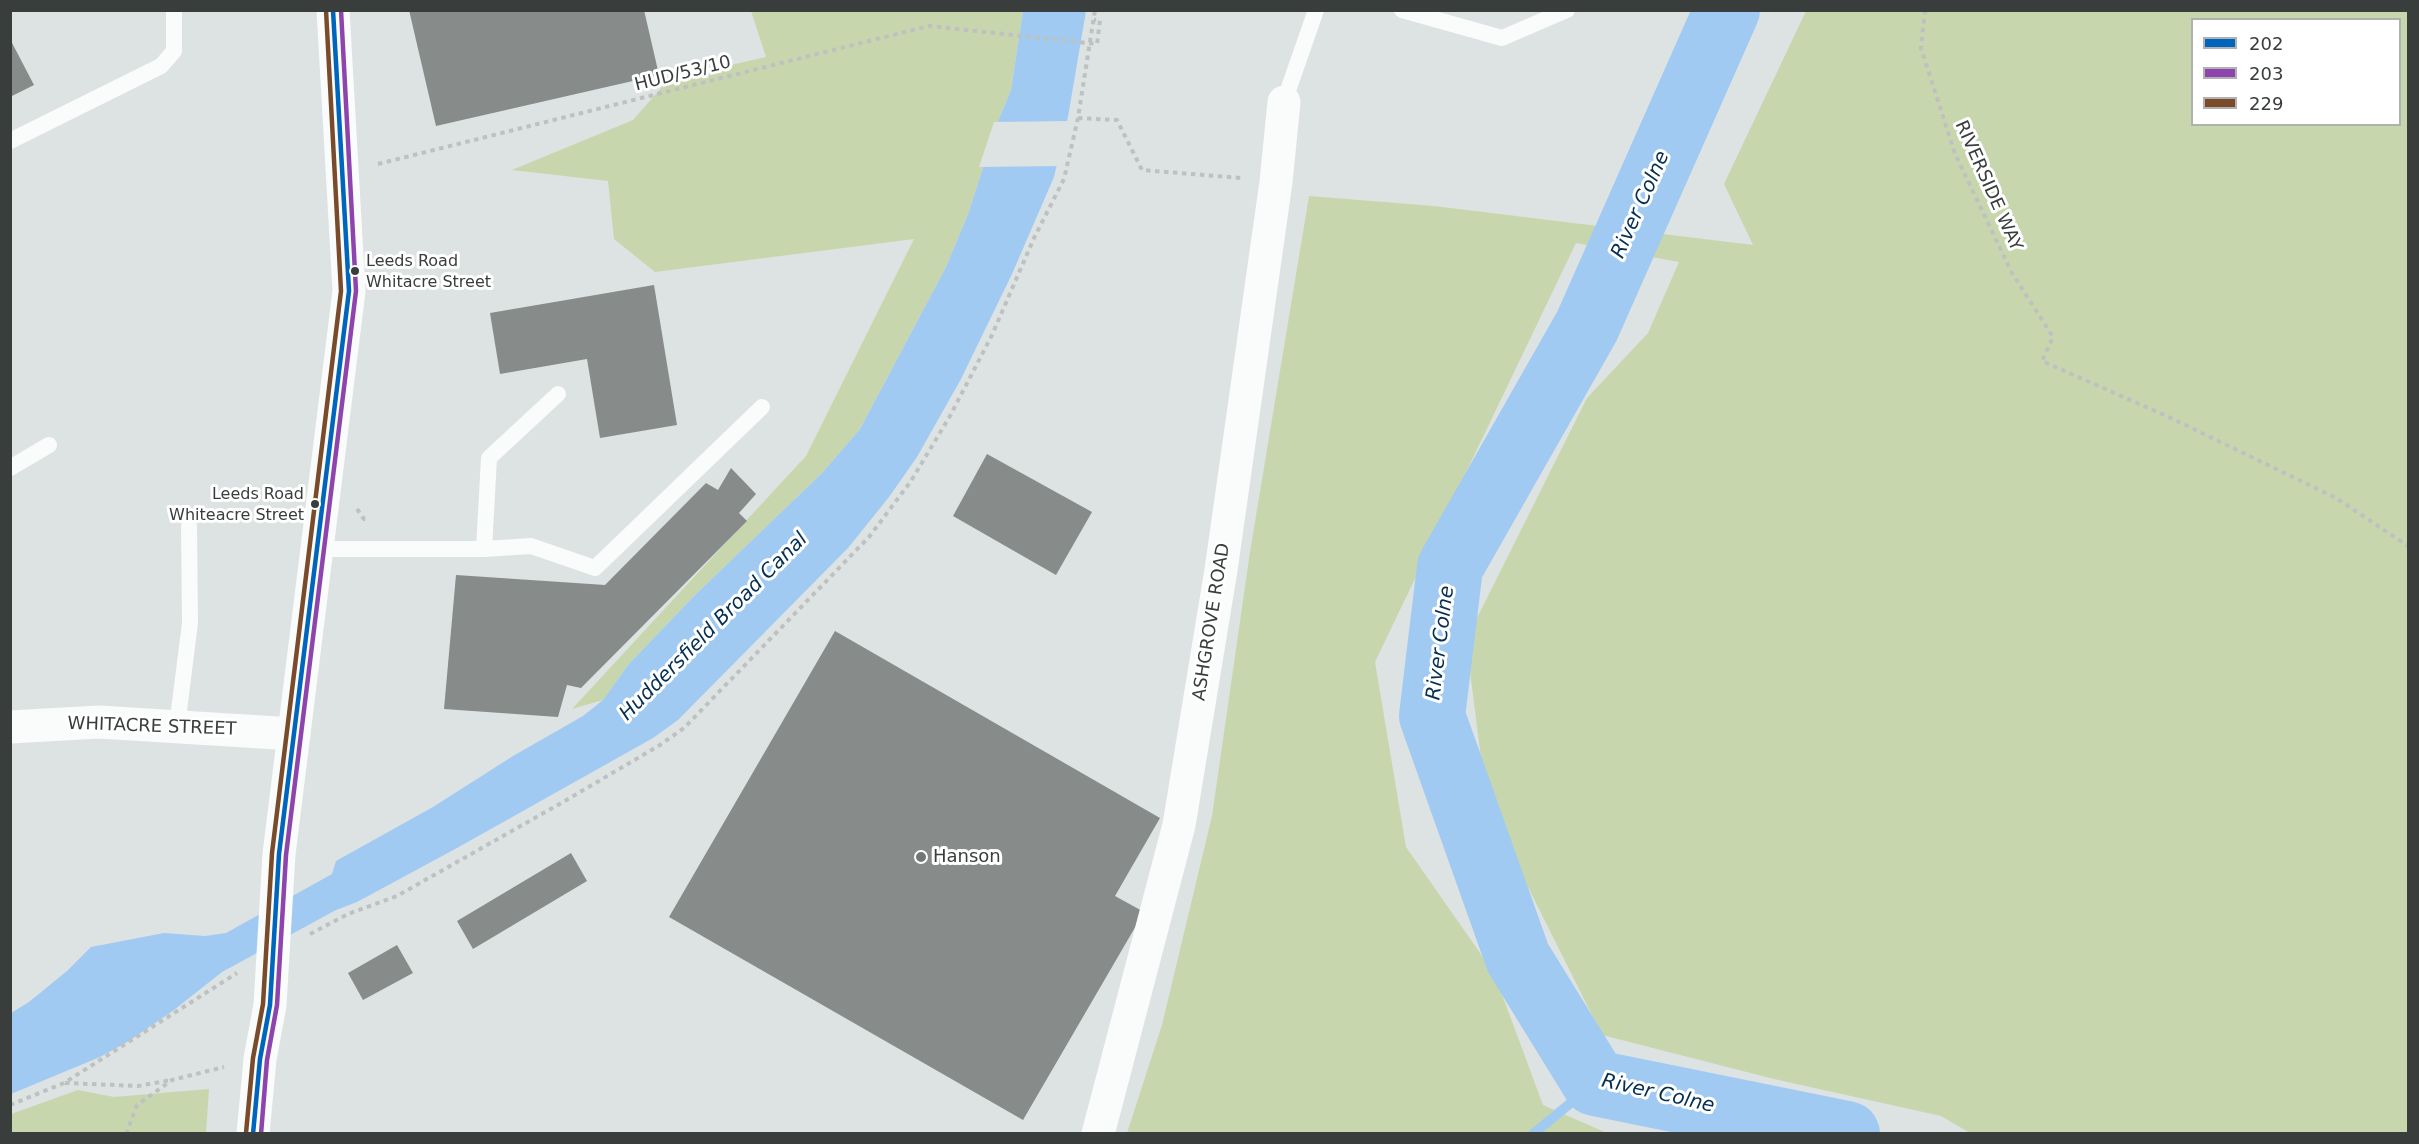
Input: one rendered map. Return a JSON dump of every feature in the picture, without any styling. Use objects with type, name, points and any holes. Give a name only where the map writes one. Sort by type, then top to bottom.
[{"type":"street","points":[[253,1134],[260,1059],[270,1005],[279,854],[349,291],[333,10]]},
{"type":"street","name":"ASHGROVE ROAD","points":[[1098,1134],[1179,825],[1221,570],[1276,182],[1284,102]]},
{"type":"street","name":"WHITACRE STREET","points":[[10,727],[99,722],[294,734]]},
{"type":"lane","points":[[10,141],[161,66],[174,51],[174,10]]},
{"type":"lane","points":[[1284,102],[1316,10]]},
{"type":"lane","points":[[1402,10],[1502,38],[1567,10]]},
{"type":"lane","points":[[484,549],[489,458],[558,394]]},
{"type":"lane","points":[[316,549],[484,549],[531,546],[595,568],[762,407]]},
{"type":"lane","points":[[10,468],[49,445]]},
{"type":"lane","points":[[177,726],[190,623],[189,526]]},
{"type":"path","points":[[306,936],[348,914],[397,896],[564,802],[660,745],[684,728],[868,537],[922,462],[950,416],[992,335],[1034,238],[1064,179],[1095,10]]},
{"type":"path","name":"RIVERSIDE WAY","points":[[1925,10],[1921,48],[1955,154],[2012,273],[2053,337],[2042,361],[2171,418],[2336,498],[2409,546]]},
{"type":"path","name":"HUD/53/10","points":[[377,164],[929,26],[1097,44],[1100,20],[1094,20]]},
{"type":"path","points":[[1077,118],[1117,120],[1142,170],[1276,182]]},
{"type":"path","points":[[10,1105],[64,1083],[243,969]]},
{"type":"path","points":[[64,1083],[138,1086],[260,1059]]},
{"type":"path","points":[[126,1134],[137,1105],[172,1080]]},
{"type":"green space","points":[[751,11],[1023,11],[1011,90],[999,119],[968,214],[946,267],[860,429],[823,472],[694,596],[628,665],[603,700],[572,709],[806,456],[914,239],[655,272],[614,239],[608,181],[512,170],[633,120],[669,79],[766,57]]},
{"type":"green space","points":[[1806,11],[2408,11],[2408,1133],[1970,1133],[1941,1116],[1774,1079],[1602,1035],[1487,805],[1466,640],[1587,398],[1648,333],[1679,262],[1576,243],[1375,662],[1406,847],[1494,973],[1543,1105],[1607,1133],[1127,1133],[1162,1025],[1212,816],[1250,552],[1309,196],[1434,206],[1753,245],[1724,184]]},
{"type":"green space","points":[[209,1089],[206,1133],[11,1133],[11,1114],[78,1090],[114,1097]]},
{"type":"water","name":"Huddersfield Broad Canal","points":[[1023,11],[1086,11],[1068,117],[1054,177],[1012,274],[961,379],[917,457],[889,497],[848,548],[678,720],[653,738],[457,848],[222,972],[174,1010],[129,1041],[100,1057],[11,1094],[11,1013],[29,1002],[67,971],[91,947],[164,933],[205,936],[226,933],[332,874],[336,861],[433,807],[513,756],[583,716],[603,700],[628,665],[694,596],[823,472],[860,429],[946,267],[968,214],[999,119],[1011,90]]},
{"type":"pier","points":[[1070,121],[1060,166],[979,167],[994,122]]},
{"type":"building","points":[[409,10],[644,10],[659,75],[436,126]]},
{"type":"building","points":[[10,39],[34,85],[10,97]]},
{"type":"building","points":[[654,285],[677,425],[600,438],[587,359],[500,374],[490,313]]},
{"type":"building","points":[[987,454],[1092,512],[1056,575],[953,516]]},
{"type":"building","points":[[731,468],[756,494],[739,513],[747,521],[581,688],[567,685],[558,717],[444,709],[456,575],[605,585],[706,483],[718,490]]},
{"type":"building","name":"Hanson","points":[[835,631],[1160,818],[1115,896],[1144,912],[1023,1120],[669,917]]},
{"type":"building","points":[[571,853],[587,881],[473,949],[457,921]]},
{"type":"building","points":[[397,945],[413,973],[363,1000],[348,973]]},
{"type":"waterway","name":"River Colne","points":[[1727,10],[1587,326],[1450,567],[1432,716],[1518,958],[1595,1083],[1847,1134]]},
{"type":"waterway","points":[[1533,1134],[1595,1083]]},
{"type":"transit line","name":"229","points":[[246,1133],[253,1058],[263,1004],[272,853],[341,291],[326,10]]},
{"type":"transit line","name":"202","points":[[253,1134],[260,1059],[270,1005],[279,854],[349,291],[333,10]]},
{"type":"transit line","name":"203","points":[[261,1134],[267,1060],[277,1005],[286,855],[356,291],[341,10]]},
{"type":"place","name":"Leeds Road Whitacre Street","points":[[355,271]]},
{"type":"place","name":"Leeds Road Whiteacre Street","points":[[315,504]]},
{"type":"place","name":"Hanson","points":[[921,857]]}]
